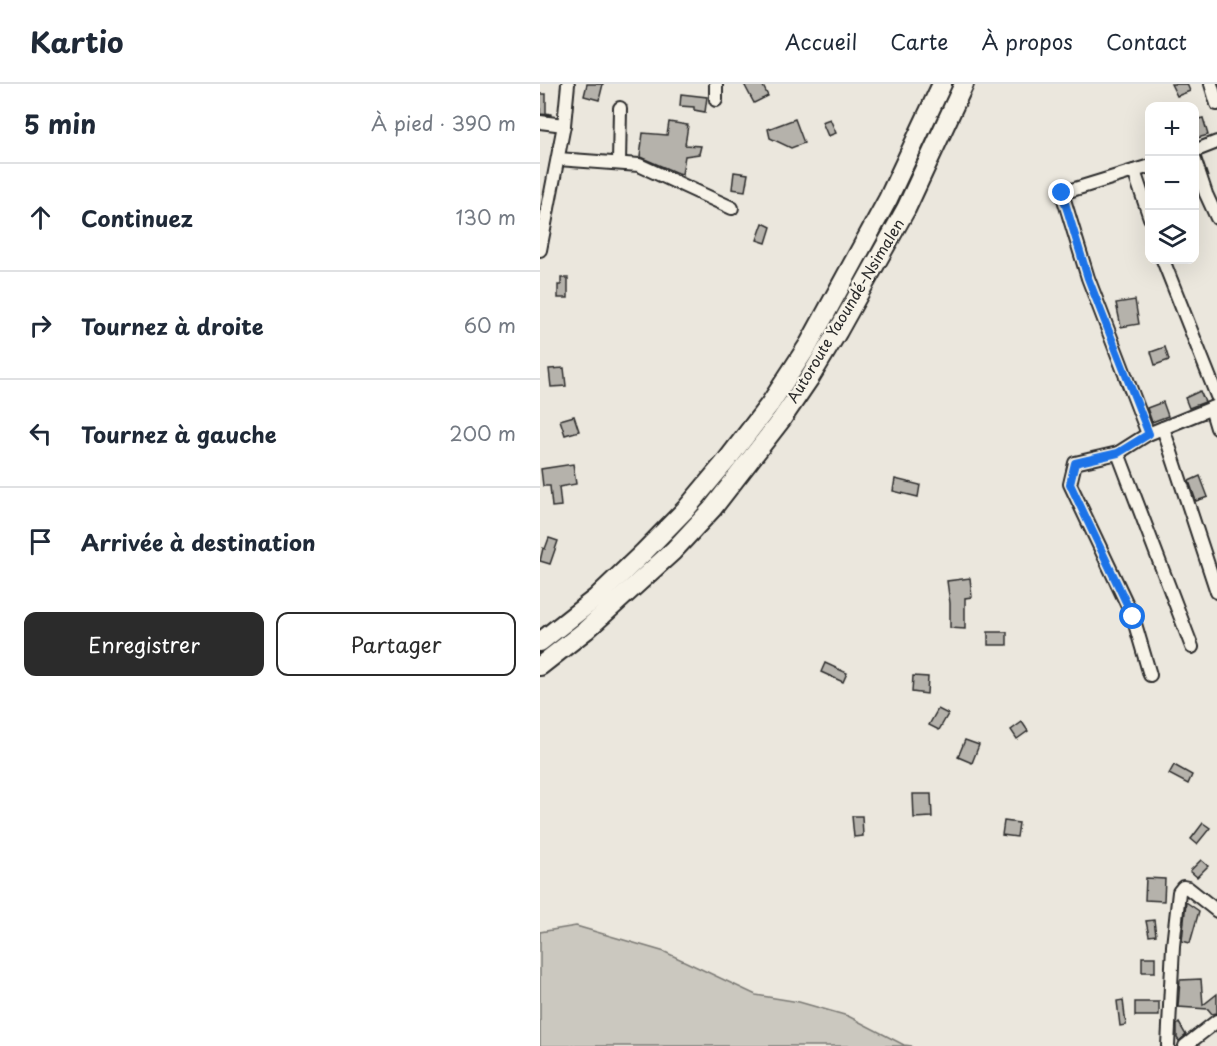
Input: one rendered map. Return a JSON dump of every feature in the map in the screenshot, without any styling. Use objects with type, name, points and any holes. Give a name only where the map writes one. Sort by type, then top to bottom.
[{"type":"highway","name":"Autoroute Yaoundé-Nsimalen","points":[[540,642],[596,597],[686,510],[770,404],[809,344],[888,199],[942,84]]},
{"type":"highway","name":"Autoroute Yaoundé-Nsimalen","points":[[540,666],[586,630],[673,551],[712,509],[781,420],[838,331],[906,209],[964,84]]},
{"type":"street","points":[[540,250],[544,209],[558,159],[564,125],[568,84]]},
{"type":"street","points":[[716,84],[716,100]]},
{"type":"street","points":[[1211,84],[1217,104]]},
{"type":"street","points":[[619,163],[620,108]]},
{"type":"street","points":[[540,122],[564,125]]},
{"type":"street","points":[[1199,149],[1217,142]]},
{"type":"street","points":[[558,159],[639,165],[732,208]]},
{"type":"street","points":[[1145,167],[1062,193],[1088,278],[1149,434]]},
{"type":"street","points":[[1134,171],[1146,210]]},
{"type":"street","points":[[1199,173],[1217,218]]},
{"type":"street","points":[[1165,264],[1217,396]]},
{"type":"street","points":[[1150,675],[1133,617],[1070,484],[1075,463],[1118,453],[1149,434],[1214,407],[1217,428]]},
{"type":"street","points":[[1163,428],[1217,592]]},
{"type":"street","points":[[1118,453],[1192,647]]},
{"type":"street","points":[[1168,1046],[1173,946],[1179,892],[1183,887],[1188,888],[1217,911]]},
{"type":"street","points":[[1185,1046],[1217,1021]]},
{"type":"shaded area","points":[[576,926],[665,952],[756,995],[799,1002],[848,1016],[904,1045],[912,1046],[540,1046],[540,932]]},
{"type":"building","points":[[587,84],[603,84],[599,100],[584,96]]},
{"type":"building","points":[[744,84],[762,84],[768,96],[754,103]]},
{"type":"building","points":[[1171,84],[1187,84],[1190,91],[1177,96]]},
{"type":"building","points":[[540,94],[546,94],[546,113],[551,115],[540,114]]},
{"type":"building","points":[[681,94],[707,97],[705,112],[694,110],[694,107],[680,106]]},
{"type":"building","points":[[1203,118],[1208,135],[1199,138],[1199,119]]},
{"type":"building","points":[[795,119],[804,143],[791,148],[770,138],[768,129]]},
{"type":"building","points":[[830,119],[836,133],[828,136],[822,122]]},
{"type":"building","points":[[669,122],[688,125],[685,145],[701,146],[699,154],[685,156],[682,174],[640,157],[643,133],[667,135]]},
{"type":"building","points":[[734,172],[748,174],[745,191],[732,189]]},
{"type":"building","points":[[763,223],[771,227],[766,243],[757,240]]},
{"type":"building","points":[[561,278],[568,278],[568,298],[558,298],[558,285],[561,285]]},
{"type":"building","points":[[1135,300],[1139,324],[1121,327],[1116,303]]},
{"type":"building","points":[[1165,347],[1169,360],[1155,365],[1151,352]]},
{"type":"building","points":[[564,368],[566,386],[551,387],[549,369]]},
{"type":"building","points":[[1200,391],[1205,402],[1189,408],[1185,398]]},
{"type":"building","points":[[1163,402],[1168,416],[1152,422],[1147,408]]},
{"type":"building","points":[[574,416],[579,431],[565,435],[560,420]]},
{"type":"building","points":[[573,464],[576,484],[559,487],[561,506],[552,507],[550,486],[543,486],[541,469]]},
{"type":"building","points":[[1200,476],[1208,497],[1196,501],[1189,481]]},
{"type":"building","points":[[895,479],[920,485],[918,497],[893,491]]},
{"type":"building","points":[[549,538],[558,541],[550,564],[540,561],[543,548],[545,549]]},
{"type":"building","points":[[970,578],[972,597],[965,598],[965,629],[950,628],[947,581]]},
{"type":"building","points":[[988,632],[1007,632],[1007,645],[988,645]]},
{"type":"building","points":[[825,663],[847,673],[843,682],[821,672]]},
{"type":"building","points":[[913,676],[928,677],[927,694],[912,692]]},
{"type":"building","points":[[938,709],[948,714],[939,730],[929,725]]},
{"type":"building","points":[[1022,722],[1028,731],[1017,739],[1011,730]]},
{"type":"building","points":[[965,740],[979,745],[972,763],[958,757]]},
{"type":"building","points":[[1174,765],[1192,775],[1188,784],[1169,774]]},
{"type":"building","points":[[913,794],[931,794],[932,817],[914,818]]},
{"type":"building","points":[[852,816],[862,816],[863,836],[854,837]]},
{"type":"building","points":[[1004,821],[1019,823],[1017,837],[1002,835]]},
{"type":"building","points":[[1203,823],[1210,828],[1197,844],[1191,839]]},
{"type":"building","points":[[1201,860],[1208,866],[1197,877],[1190,871]]},
{"type":"building","points":[[1146,878],[1165,879],[1164,901],[1145,900]]},
{"type":"building","points":[[1186,902],[1199,911],[1190,943],[1182,941]]},
{"type":"building","points":[[1154,920],[1156,935],[1149,936],[1146,921]]},
{"type":"building","points":[[1142,957],[1155,957],[1155,972],[1142,972]]},
{"type":"building","points":[[1201,979],[1203,1005],[1217,994],[1217,1013],[1212,1014],[1208,1009],[1178,1007],[1180,980]]},
{"type":"building","points":[[1123,1000],[1126,1025],[1120,1026],[1117,1001]]},
{"type":"building","points":[[1135,1002],[1159,1002],[1159,1016],[1135,1016]]},
{"type":"building","points":[[1179,1023],[1186,1035],[1179,1041],[1177,1025]]},
{"type":"route","points":[[1062,193],[1088,278],[1149,434],[1118,453],[1075,463],[1070,484],[1133,617]]}]
